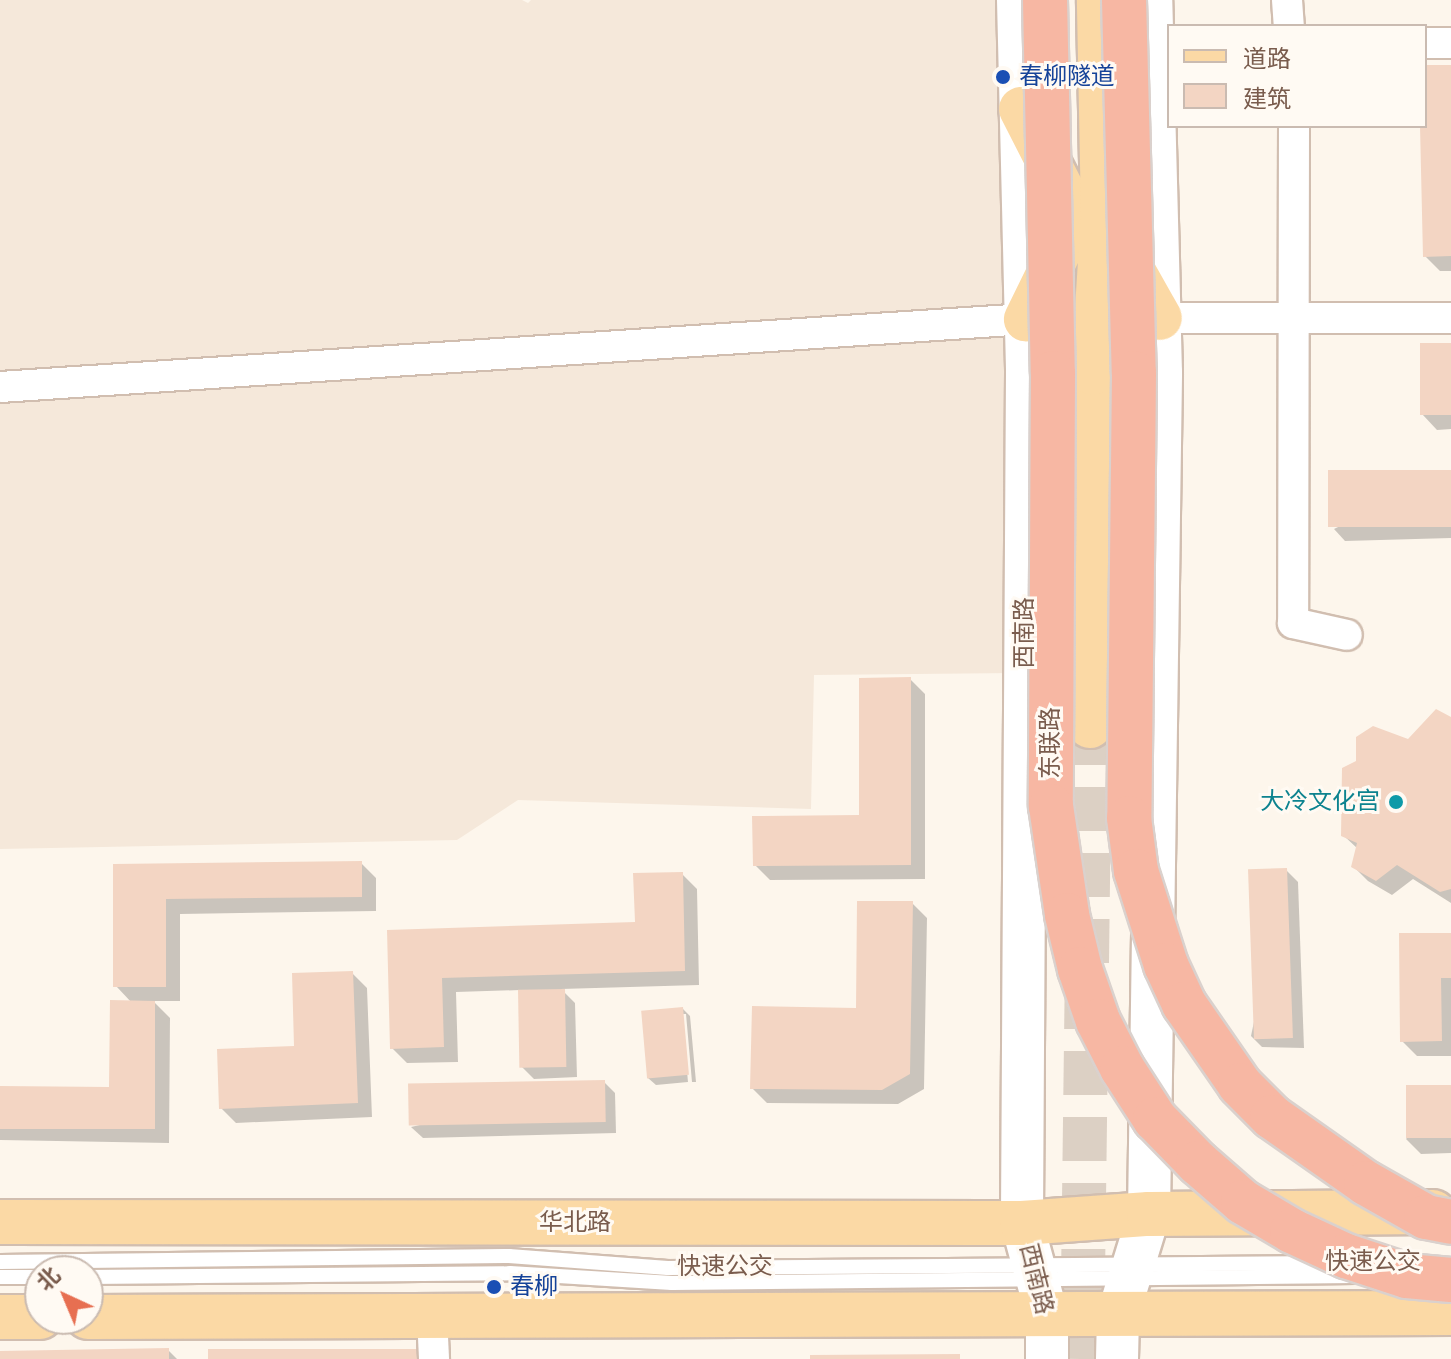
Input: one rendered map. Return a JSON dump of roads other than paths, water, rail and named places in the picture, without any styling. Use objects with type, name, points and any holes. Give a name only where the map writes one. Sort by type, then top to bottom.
[{"type":"highway","name":"东联路","points":[[1045,0],[1053,373],[1051,806],[1067,915],[1080,969],[1098,1021],[1122,1068],[1155,1119],[1198,1163],[1243,1202],[1292,1231],[1346,1256],[1407,1276],[1446,1272]]},
{"type":"highway","points":[[1124,0],[1134,373],[1129,818],[1136,871],[1153,928],[1184,1004],[1211,1047],[1250,1096],[1311,1147],[1366,1183],[1426,1217],[1451,1222]]},
{"type":"main road","name":"西南路","points":[[1018,0],[1026,319],[1022,1223],[1039,1287],[1047,1359]]},
{"type":"main road","points":[[1026,319],[1090,216],[1072,0]]},
{"type":"main road","points":[[1090,726],[1093,373],[1090,216],[1099,0]]},
{"type":"main road","points":[[1117,1359],[1127,1286],[1149,1214],[1160,318],[1151,0]]},
{"type":"main road","points":[[1021,109],[1160,318]]},
{"type":"main road","name":"华北路","points":[[0,1222],[1022,1223],[1149,1214],[1451,1212]]},
{"type":"main road","points":[[104,1317],[432,1316],[1039,1287],[1127,1286],[1451,1313]]},
{"type":"main road","points":[[0,1317],[24,1317]]},
{"type":"street","points":[[1287,0],[1289,24]]},
{"type":"street","points":[[1427,43],[1451,43]]},
{"type":"street","points":[[1294,128],[1293,623],[1347,635]]},
{"type":"street","points":[[1160,318],[1451,318]]},
{"type":"street","points":[[0,387],[1026,319]]},
{"type":"street","points":[[432,1316],[434,1359]]},
{"type":"lane","name":"快速公交","points":[[0,1262],[509,1256],[668,1268],[1039,1287]]},
{"type":"lane","name":"快速公交","points":[[1127,1286],[1446,1272]]},
{"type":"lane","name":"快速公交","points":[[104,1277],[510,1273],[672,1283],[1039,1287]]},
{"type":"lane","points":[[0,1277],[24,1277]]},
{"type":"tunnel","points":[[1082,1359],[1090,726]]},
{"type":"place","name":"春柳隧道","points":[[1003,77]]},
{"type":"place","name":"大冷文化宫","points":[[1396,802]]},
{"type":"place","name":"春柳","points":[[494,1287]]}]
